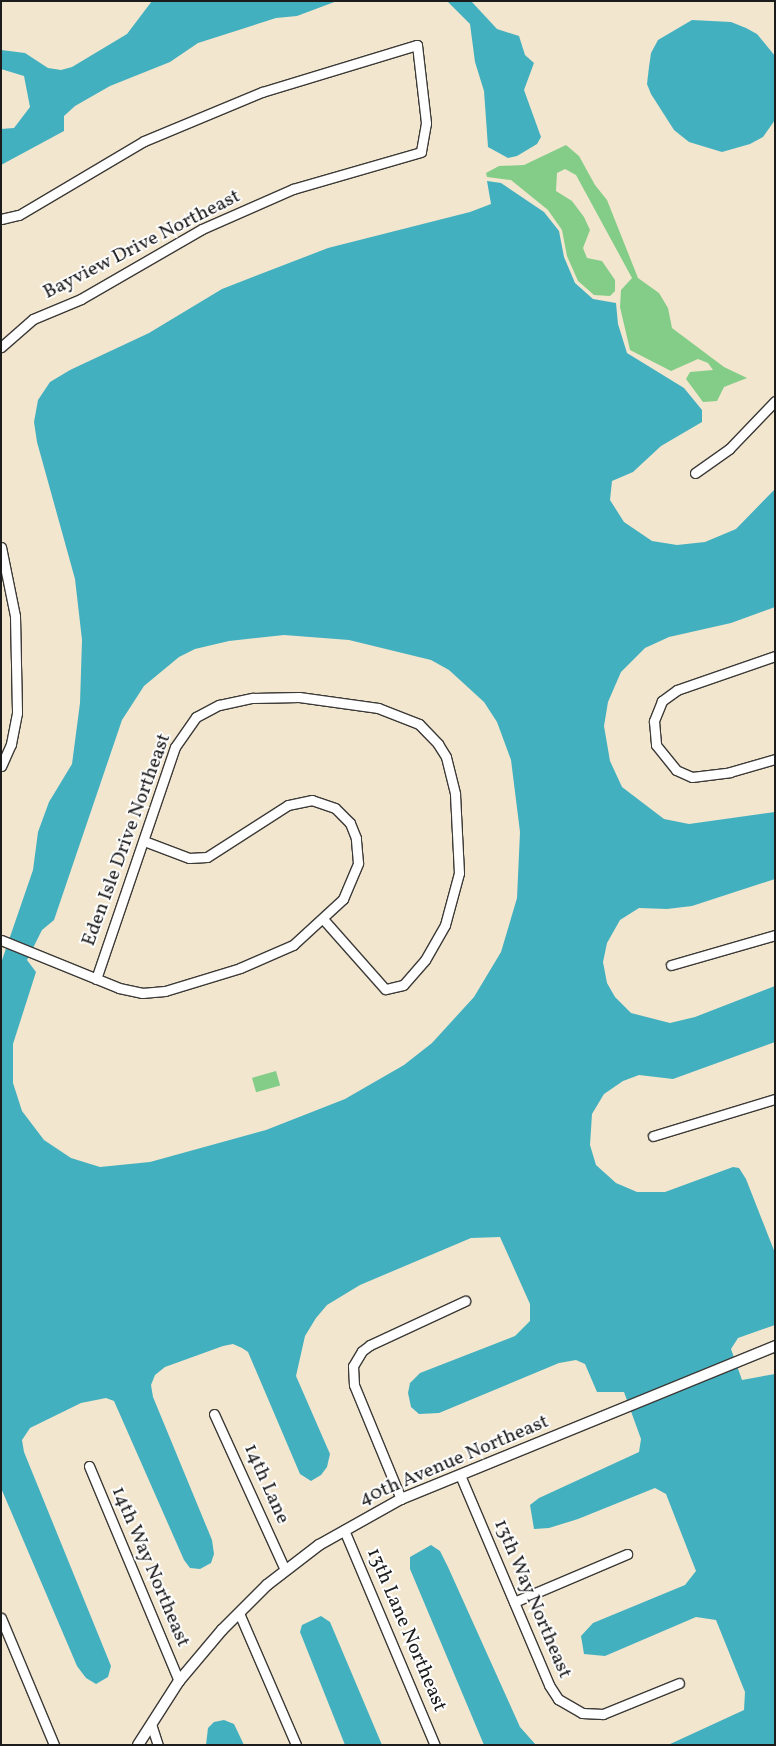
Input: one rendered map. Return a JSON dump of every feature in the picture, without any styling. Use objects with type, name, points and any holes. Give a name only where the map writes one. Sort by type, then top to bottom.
[{"type":"street","name":"Bayview Drive Northeast","points":[[1,219],[19,214],[154,137],[262,92],[417,46],[426,123],[421,152],[294,189],[202,229],[81,299],[33,319],[1,347]]},
{"type":"street","points":[[695,473],[729,449],[775,401]]},
{"type":"street","points":[[1,547],[15,616],[17,713],[11,744],[1,766]]},
{"type":"street","points":[[775,656],[677,690],[662,701],[654,721],[656,745],[676,770],[692,777],[730,772],[775,759]]},
{"type":"street","name":"Eden Isle Drive Northeast","points":[[96,979],[175,748],[188,726],[207,709],[235,700],[299,697],[378,708],[406,717],[419,724],[438,744],[450,770],[455,794],[459,873],[456,894],[445,925],[412,977],[391,990],[379,984],[324,920]]},
{"type":"street","points":[[4,941],[96,979],[142,993],[173,989],[281,952],[306,936],[324,920],[350,888],[358,863],[353,830],[343,815],[325,803],[312,800],[288,805],[207,857],[189,858],[144,842]]},
{"type":"street","points":[[671,965],[775,934]]},
{"type":"street","points":[[653,1136],[775,1099]]},
{"type":"street","points":[[401,1499],[354,1385],[353,1366],[362,1351],[465,1301]]},
{"type":"street","name":"40th Avenue Northeast","points":[[138,1745],[180,1681],[238,1613],[285,1570],[344,1530],[401,1499],[775,1346]]},
{"type":"street","name":"14th Lane","points":[[214,1414],[285,1570]]},
{"type":"street","name":"14th Way Northeast","points":[[89,1466],[180,1681]]},
{"type":"street","name":"13th Way Northeast","points":[[460,1474],[549,1685],[558,1699],[572,1709],[603,1714],[679,1683]]},
{"type":"street","name":"13th Lane Northeast","points":[[344,1530],[435,1745]]},
{"type":"street","points":[[514,1602],[627,1554]]},
{"type":"street","points":[[238,1613],[296,1745]]},
{"type":"street","points":[[1,1618],[54,1745]]},
{"type":"street","points":[[151,1724],[158,1745]]},
{"type":"green space","points":[[566,145],[579,156],[595,185],[607,200],[638,278],[659,293],[668,308],[672,328],[724,367],[747,378],[724,387],[717,401],[703,402],[686,379],[690,372],[713,370],[708,363],[698,359],[671,371],[630,350],[620,307],[621,290],[632,278],[576,175],[565,169],[557,173],[556,191],[572,201],[584,217],[590,230],[583,248],[587,258],[602,261],[615,280],[615,291],[610,296],[594,295],[578,281],[567,256],[562,230],[548,210],[511,180],[487,177],[486,173],[499,166],[524,165]]},
{"type":"green space","points":[[276,1071],[280,1085],[256,1092],[252,1078]]},
{"type":"water","points":[[152,1],[337,1],[297,16],[276,18],[198,43],[170,62],[110,86],[75,106],[64,116],[64,131],[1,165],[1,129],[14,128],[30,107],[24,76],[1,69],[1,50],[25,53],[48,68],[61,70],[72,67],[127,34]]},
{"type":"water","points":[[447,1],[471,1],[497,29],[519,36],[525,55],[534,63],[524,90],[541,137],[537,144],[517,156],[508,158],[488,147],[484,91],[475,62],[470,24]]},
{"type":"water","points":[[692,20],[731,22],[746,28],[757,34],[775,56],[775,120],[763,137],[750,144],[722,152],[689,142],[674,130],[651,94],[647,84],[649,67],[651,53],[658,40]]},
{"type":"water","points":[[487,181],[501,183],[544,212],[559,231],[564,257],[575,283],[593,299],[616,303],[618,324],[627,353],[684,388],[702,410],[702,422],[661,446],[633,472],[612,481],[610,500],[624,522],[652,541],[677,545],[705,542],[736,529],[775,489],[775,607],[731,623],[669,637],[645,648],[621,672],[608,702],[604,726],[610,761],[622,787],[664,819],[689,824],[775,812],[775,879],[692,906],[667,909],[639,908],[620,920],[607,943],[603,962],[607,983],[615,997],[631,1013],[670,1023],[695,1017],[775,986],[775,1042],[673,1079],[639,1075],[623,1081],[604,1094],[592,1114],[590,1145],[596,1165],[616,1183],[637,1192],[665,1192],[733,1167],[739,1168],[746,1179],[775,1253],[775,1325],[738,1338],[731,1349],[742,1380],[775,1374],[775,1745],[668,1745],[744,1710],[745,1692],[716,1620],[696,1617],[605,1656],[584,1654],[581,1636],[593,1623],[685,1585],[696,1571],[666,1494],[655,1488],[578,1519],[549,1528],[534,1529],[530,1505],[539,1498],[639,1452],[641,1439],[624,1392],[597,1392],[585,1364],[576,1360],[559,1363],[439,1413],[419,1414],[411,1407],[408,1393],[410,1383],[420,1373],[515,1336],[530,1321],[530,1304],[500,1237],[471,1238],[360,1285],[327,1305],[316,1318],[305,1336],[296,1376],[330,1454],[327,1467],[321,1475],[311,1481],[300,1474],[248,1352],[233,1344],[223,1346],[165,1367],[155,1375],[151,1385],[153,1397],[212,1540],[214,1554],[211,1563],[200,1569],[190,1568],[184,1560],[114,1401],[106,1398],[81,1403],[30,1428],[22,1440],[24,1452],[111,1666],[108,1677],[96,1684],[86,1678],[77,1666],[1,1488],[1,963],[33,870],[38,832],[49,802],[72,764],[80,703],[82,640],[75,579],[37,442],[34,422],[38,400],[50,382],[70,370],[149,333],[222,289],[328,248],[470,212],[491,204]],"holes":[[[284,635],[349,640],[431,660],[449,670],[484,702],[497,722],[511,760],[520,832],[517,898],[501,952],[474,997],[432,1043],[404,1065],[345,1099],[266,1130],[150,1162],[100,1167],[71,1158],[44,1140],[22,1111],[13,1083],[13,1044],[36,972],[27,960],[42,930],[54,920],[122,720],[144,686],[179,657],[195,649],[229,641]]]},
{"type":"water","points":[[431,1545],[440,1551],[448,1567],[520,1727],[536,1745],[484,1745],[410,1569],[410,1557]]},
{"type":"water","points":[[321,1616],[330,1622],[382,1745],[345,1745],[300,1632],[302,1625]]},
{"type":"water","points":[[224,1720],[234,1724],[244,1745],[206,1745],[208,1728],[214,1722]]}]
